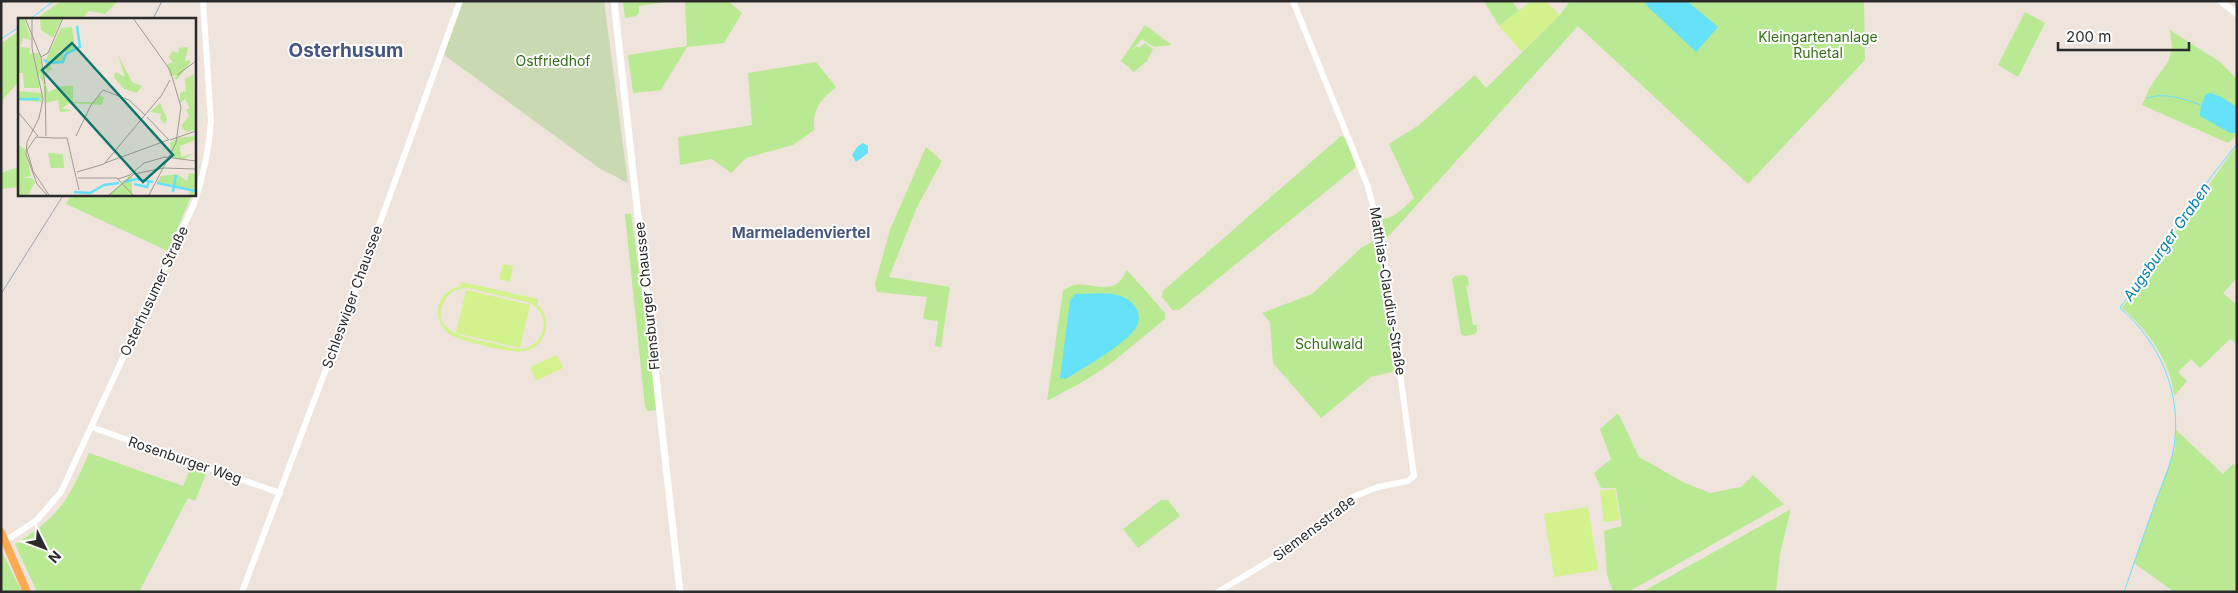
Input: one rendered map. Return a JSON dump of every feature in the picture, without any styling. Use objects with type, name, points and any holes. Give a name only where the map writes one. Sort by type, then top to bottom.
[{"type":"highway","points":[[1,532],[27,592]]},
{"type":"main road","name":"Flensburger Chaussee","points":[[614,1],[680,592]]},
{"type":"main road","points":[[2222,1],[2237,14]]},
{"type":"street","name":"Osterhusumer Straße","points":[[1,544],[37,520],[49,508],[65,483],[187,220],[200,184],[209,141],[210,122],[202,1]]},
{"type":"street","name":"Schleswiger Chaussee","points":[[242,592],[355,292],[460,1]]},
{"type":"street","name":"Matthias-Claudius-Straße","points":[[1293,1],[1315,51],[1375,206],[1382,241],[1414,476]]},
{"type":"street","name":"Rosenburger Weg","points":[[91,427],[280,492]]},
{"type":"street","name":"Siemensstraße","points":[[1218,592],[1297,544],[1353,497],[1378,487],[1408,481],[1414,476]]},
{"type":"green space","points":[[61,1],[118,1],[105,14],[89,11],[82,18],[37,18]]},
{"type":"green space","name":"Ostfriedhof","points":[[461,1],[604,1],[628,183],[599,168],[444,55]]},
{"type":"green space","points":[[623,1],[673,1],[639,6],[639,13],[636,16],[625,18]]},
{"type":"green space","points":[[685,1],[728,1],[742,13],[724,43],[687,47],[661,90],[633,93],[628,55],[687,46]]},
{"type":"green space","points":[[1484,1],[1512,1],[1519,11],[1499,26]]},
{"type":"green space","points":[[1531,1],[1545,1],[1560,15],[1522,52],[1499,26]]},
{"type":"green space","name":"Kleingartenanlage Ruhetal","points":[[1570,1],[1864,1],[1865,60],[1748,184],[1578,26],[1386,239],[1382,219],[1395,214],[1414,198],[1389,144],[1419,125],[1475,75],[1486,88],[1560,15]]},
{"type":"green space","points":[[2025,12],[2045,23],[2018,77],[1998,65]]},
{"type":"green space","points":[[1145,25],[1172,45],[1154,47],[1142,39],[1131,51],[1145,43],[1153,49],[1147,61],[1134,72],[1121,61]]},
{"type":"green space","points":[[2170,30],[2220,62],[2237,79],[2237,135],[2228,143],[2142,105],[2150,87],[2168,62],[2172,48]]},
{"type":"green space","points":[[18,32],[18,82],[1,102],[1,44]]},
{"type":"green space","points":[[816,62],[836,87],[826,96],[816,110],[814,130],[793,145],[746,158],[731,173],[712,159],[680,165],[678,137],[752,125],[748,73]]},
{"type":"green space","points":[[1341,136],[1345,137],[1355,162],[1355,168],[1179,310],[1172,310],[1162,297],[1163,291]]},
{"type":"green space","points":[[2237,145],[2237,278],[2223,293],[2237,305],[2237,343],[2230,339],[2200,368],[2191,359],[2178,372],[2187,381],[2174,396],[2168,371],[2156,347],[2149,336],[2122,308]]},
{"type":"green space","points":[[926,147],[942,161],[917,207],[889,277],[950,287],[941,347],[935,346],[938,321],[923,319],[927,297],[877,292],[875,284],[890,230]]},
{"type":"green space","points":[[18,167],[18,187],[1,189],[1,173]]},
{"type":"green space","points":[[70,195],[192,195],[168,251],[66,204]]},
{"type":"green space","points":[[625,214],[631,214],[658,410],[648,411],[645,407]]},
{"type":"green space","name":"Schulwald","points":[[1379,238],[1396,371],[1371,377],[1321,418],[1273,363],[1270,322],[1262,313],[1312,294],[1361,248]]},
{"type":"green space","points":[[503,264],[513,266],[510,282],[499,279]]},
{"type":"green space","points":[[1127,270],[1165,313],[1165,319],[1110,364],[1047,401],[1063,291],[1077,285],[1111,286],[1119,282]],"holes":[[[1136,327],[1100,358],[1066,379]]]},
{"type":"green space","points":[[1465,275],[1468,278],[1469,285],[1466,286],[1473,325],[1477,325],[1477,331],[1475,334],[1464,336],[1461,334],[1452,279],[1455,276]]},
{"type":"green space","points":[[461,282],[538,299],[537,304],[542,310],[546,324],[546,331],[539,344],[525,351],[498,349],[462,340],[448,333],[441,325],[439,319],[440,301],[445,294],[460,286]],"holes":[[[468,288],[527,302],[535,306],[540,312],[544,324],[540,338],[532,345],[522,349],[463,336],[446,327],[442,320],[441,311],[445,300],[452,293],[461,289]]]},
{"type":"green space","points":[[466,290],[530,305],[520,348],[456,333]]},
{"type":"green space","points":[[557,355],[563,368],[536,381],[530,367]]},
{"type":"green space","points":[[1618,413],[1639,457],[1683,482],[1710,493],[1741,487],[1753,475],[1784,504],[1628,592],[1613,592],[1607,575],[1604,531],[1622,526],[1616,488],[1601,488],[1594,473],[1611,459],[1600,429]]},
{"type":"green space","points":[[2176,430],[2223,474],[2233,464],[2237,467],[2237,592],[2174,592],[2134,563],[2175,449]]},
{"type":"green space","points":[[89,453],[183,486],[193,463],[208,469],[195,501],[188,498],[139,592],[37,592],[15,544],[53,516],[75,484]]},
{"type":"green space","points":[[1615,489],[1620,520],[1604,522],[1600,491]]},
{"type":"green space","points":[[1161,500],[1168,500],[1180,516],[1138,548],[1123,529]]},
{"type":"green space","points":[[1588,507],[1598,570],[1554,577],[1544,514]]},
{"type":"green space","points":[[1791,509],[1780,554],[1776,592],[1642,592]]},
{"type":"green space","points":[[3,554],[22,592],[1,592],[1,556]]},
{"type":"water","points":[[1647,1],[1687,1],[1718,27],[1696,52],[1645,4]]},
{"type":"water","points":[[2211,93],[2237,107],[2237,133],[2230,133],[2200,116],[2206,94]]},
{"type":"water","points":[[863,143],[868,146],[868,153],[856,162],[852,155],[857,147]]},
{"type":"water","points":[[1100,293],[1124,297],[1136,308],[1139,319],[1132,333],[1124,340],[1066,379],[1060,378],[1070,301],[1075,294]]},
{"type":"waterway","points":[[31,18],[54,1]]},
{"type":"waterway","points":[[1,39],[18,28]]},
{"type":"waterway","points":[[2148,98],[2168,96],[2201,105]]},
{"type":"waterway","name":"Augsburger Graben","points":[[2124,592],[2169,466],[2174,447],[2176,427],[2171,389],[2157,353],[2147,337],[2120,308],[2211,177],[2237,144]]},
{"type":"railway","points":[[154,18],[162,1]]},
{"type":"railway","points":[[1,294],[63,195]]},
{"type":"district","name":"Osterhusum","points":[[346,50]]},
{"type":"district","name":"Marmeladenviertel","points":[[801,233]]}]
